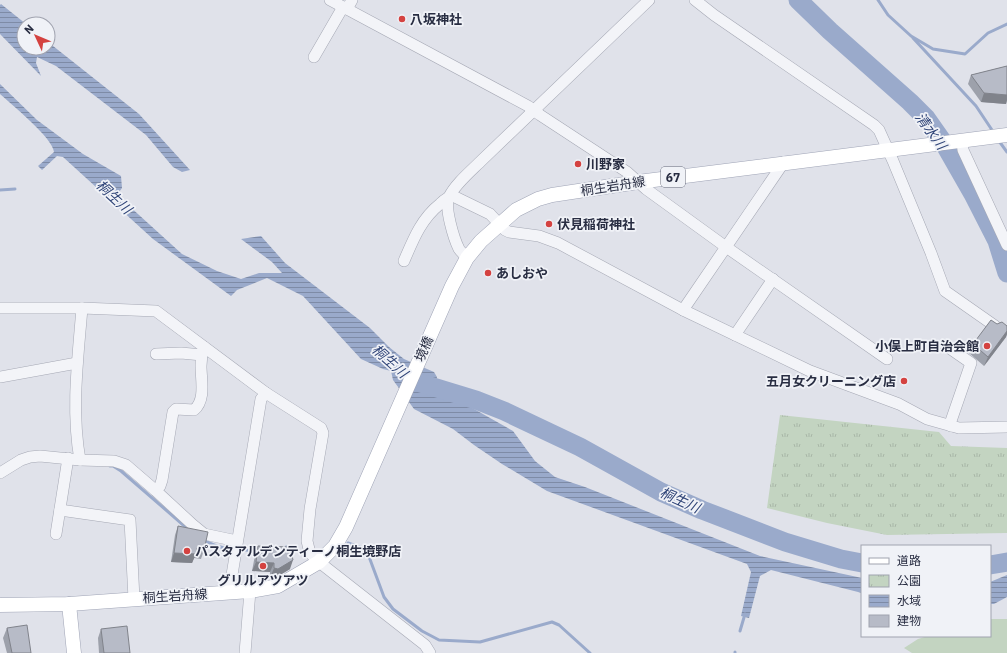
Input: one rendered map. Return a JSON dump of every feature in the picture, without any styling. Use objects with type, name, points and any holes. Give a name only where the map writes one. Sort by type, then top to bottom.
[{"type":"main road","name":"67","points":[[958,142],[1007,135]]},
{"type":"main road","name":"桐生岩舟線","points":[[452,286],[467,258],[481,241],[516,210],[538,199],[552,195],[784,162],[958,142]]},
{"type":"main road","name":"境橋","points":[[386,435],[452,286]]},
{"type":"main road","name":"桐生岩舟線","points":[[0,605],[69,604],[228,593],[278,586],[319,562],[335,546],[346,528],[386,435]]},
{"type":"main road","points":[[69,604],[74,653]]},
{"type":"street","points":[[330,0],[347,5],[535,110],[540,115],[627,172],[646,189],[726,247],[887,358]]},
{"type":"street","points":[[404,261],[417,231],[424,220],[449,196],[466,175],[649,0]]},
{"type":"street","points":[[695,0],[714,15],[874,125],[879,130],[931,253],[945,291],[995,326]]},
{"type":"street","points":[[314,57],[347,5]]},
{"type":"street","points":[[958,142],[1007,245]]},
{"type":"street","points":[[683,310],[784,162]]},
{"type":"street","points":[[449,196],[456,197],[490,214],[505,230],[539,236],[558,242],[683,310],[810,371],[899,404],[927,420],[959,428],[1007,427]]},
{"type":"street","points":[[449,196],[448,210],[454,232],[459,247],[467,258]]},
{"type":"street","points":[[736,335],[773,279]]},
{"type":"street","points":[[0,308],[82,308],[156,311],[203,351],[321,428],[323,433],[310,509],[307,541],[310,553],[319,562],[425,645],[430,653]]},
{"type":"street","points":[[80,460],[76,434],[77,367],[82,308]]},
{"type":"street","points":[[945,345],[972,363],[951,421],[951,426]]},
{"type":"street","points":[[156,354],[203,351]]},
{"type":"street","points":[[155,490],[160,486],[162,480],[173,412],[176,408],[194,410],[200,403],[203,351]]},
{"type":"street","points":[[0,377],[77,367]]},
{"type":"street","points":[[228,593],[261,399],[266,393]]},
{"type":"street","points":[[0,473],[21,460],[30,457],[40,456],[80,460],[114,461],[126,465],[155,490],[192,526],[204,534],[237,541]]},
{"type":"street","points":[[56,534],[68,458]]},
{"type":"street","points":[[60,510],[130,520],[134,599]]},
{"type":"street","points":[[245,653],[250,591]]},
{"type":"green space","points":[[780,415],[939,432],[951,446],[1007,448],[1007,533],[887,535],[827,523],[767,508]]},
{"type":"green space","points":[[991,619],[1007,619],[1007,653],[912,653],[904,648],[918,639],[925,637],[991,637]]},
{"type":"water","points":[[1,4],[16,16],[16,50],[0,34]]},
{"type":"water","points":[[56,48],[139,114],[190,170],[182,172],[173,167],[146,135],[56,66],[37,57],[36,63],[41,76],[21,56],[56,56]]},
{"type":"water","points":[[0,84],[37,120],[83,154],[121,176],[122,188],[117,195],[182,254],[217,271],[241,279],[259,273],[282,273],[272,262],[241,239],[261,236],[285,263],[370,328],[389,347],[404,359],[434,372],[437,377],[435,385],[451,396],[513,431],[535,461],[555,477],[585,487],[760,556],[861,578],[861,593],[771,570],[760,576],[749,618],[741,616],[751,572],[747,564],[547,491],[502,464],[453,429],[414,409],[393,380],[391,371],[361,359],[303,296],[267,278],[237,290],[231,296],[153,239],[63,157],[57,156],[42,170],[38,166],[54,152],[52,146],[40,130],[0,94]]},
{"type":"water","points":[[1007,575],[1007,597],[994,604],[991,604],[991,582]]},
{"type":"building","points":[[1007,66],[1007,95],[984,93],[971,75]]},
{"type":"building","name":"小俣上町自治会館","points":[[991,320],[997,324],[1002,322],[1007,326],[1007,331],[988,357],[973,344]]},
{"type":"building","points":[[178,526],[208,532],[204,550],[197,548],[196,554],[174,553]]},
{"type":"building","points":[[258,546],[290,547],[293,560],[278,569],[274,568],[274,563],[256,562]]},
{"type":"building","points":[[27,625],[31,653],[12,653],[7,628]]},
{"type":"building","points":[[127,626],[130,653],[104,653],[101,629]]},
{"type":"waterway","name":"清水川","points":[[798,0],[926,118],[945,145],[973,194],[997,241],[1007,273]]},
{"type":"waterway","points":[[878,0],[888,15],[911,36],[933,49],[965,54],[988,33],[1007,24]]},
{"type":"waterway","points":[[913,38],[976,106],[994,133]]},
{"type":"waterway","points":[[999,141],[1007,152]]},
{"type":"waterway","points":[[0,190],[15,189]]},
{"type":"waterway","name":"桐生川","points":[[417,382],[476,400],[504,411],[580,447],[661,492],[702,510],[785,542],[841,559],[861,563]]},
{"type":"waterway","points":[[110,466],[113,466],[121,471],[189,530]]},
{"type":"waterway","points":[[204,540],[224,548],[260,550]]},
{"type":"waterway","points":[[348,543],[365,549],[384,597],[393,609],[422,631],[439,640],[480,642],[552,622],[559,625],[590,653]]},
{"type":"waterway","points":[[286,547],[294,547]]},
{"type":"waterway","name":"桐生川","points":[[991,565],[1007,562]]},
{"type":"waterway","points":[[740,631],[745,614]]},
{"type":"place","name":"八坂神社","points":[[402,19]]},
{"type":"place","name":"川野家","points":[[578,164]]},
{"type":"place","name":"伏見稲荷神社","points":[[549,224]]},
{"type":"place","name":"あしおや","points":[[488,273]]},
{"type":"place","name":"小俣上町自治会館","points":[[987,346]]},
{"type":"place","name":"五月女クリーニング店","points":[[904,381]]},
{"type":"place","name":"パスタアルデンティーノ桐生境野店","points":[[187,551]]},
{"type":"place","name":"グリルアツアツ","points":[[263,566]]}]
